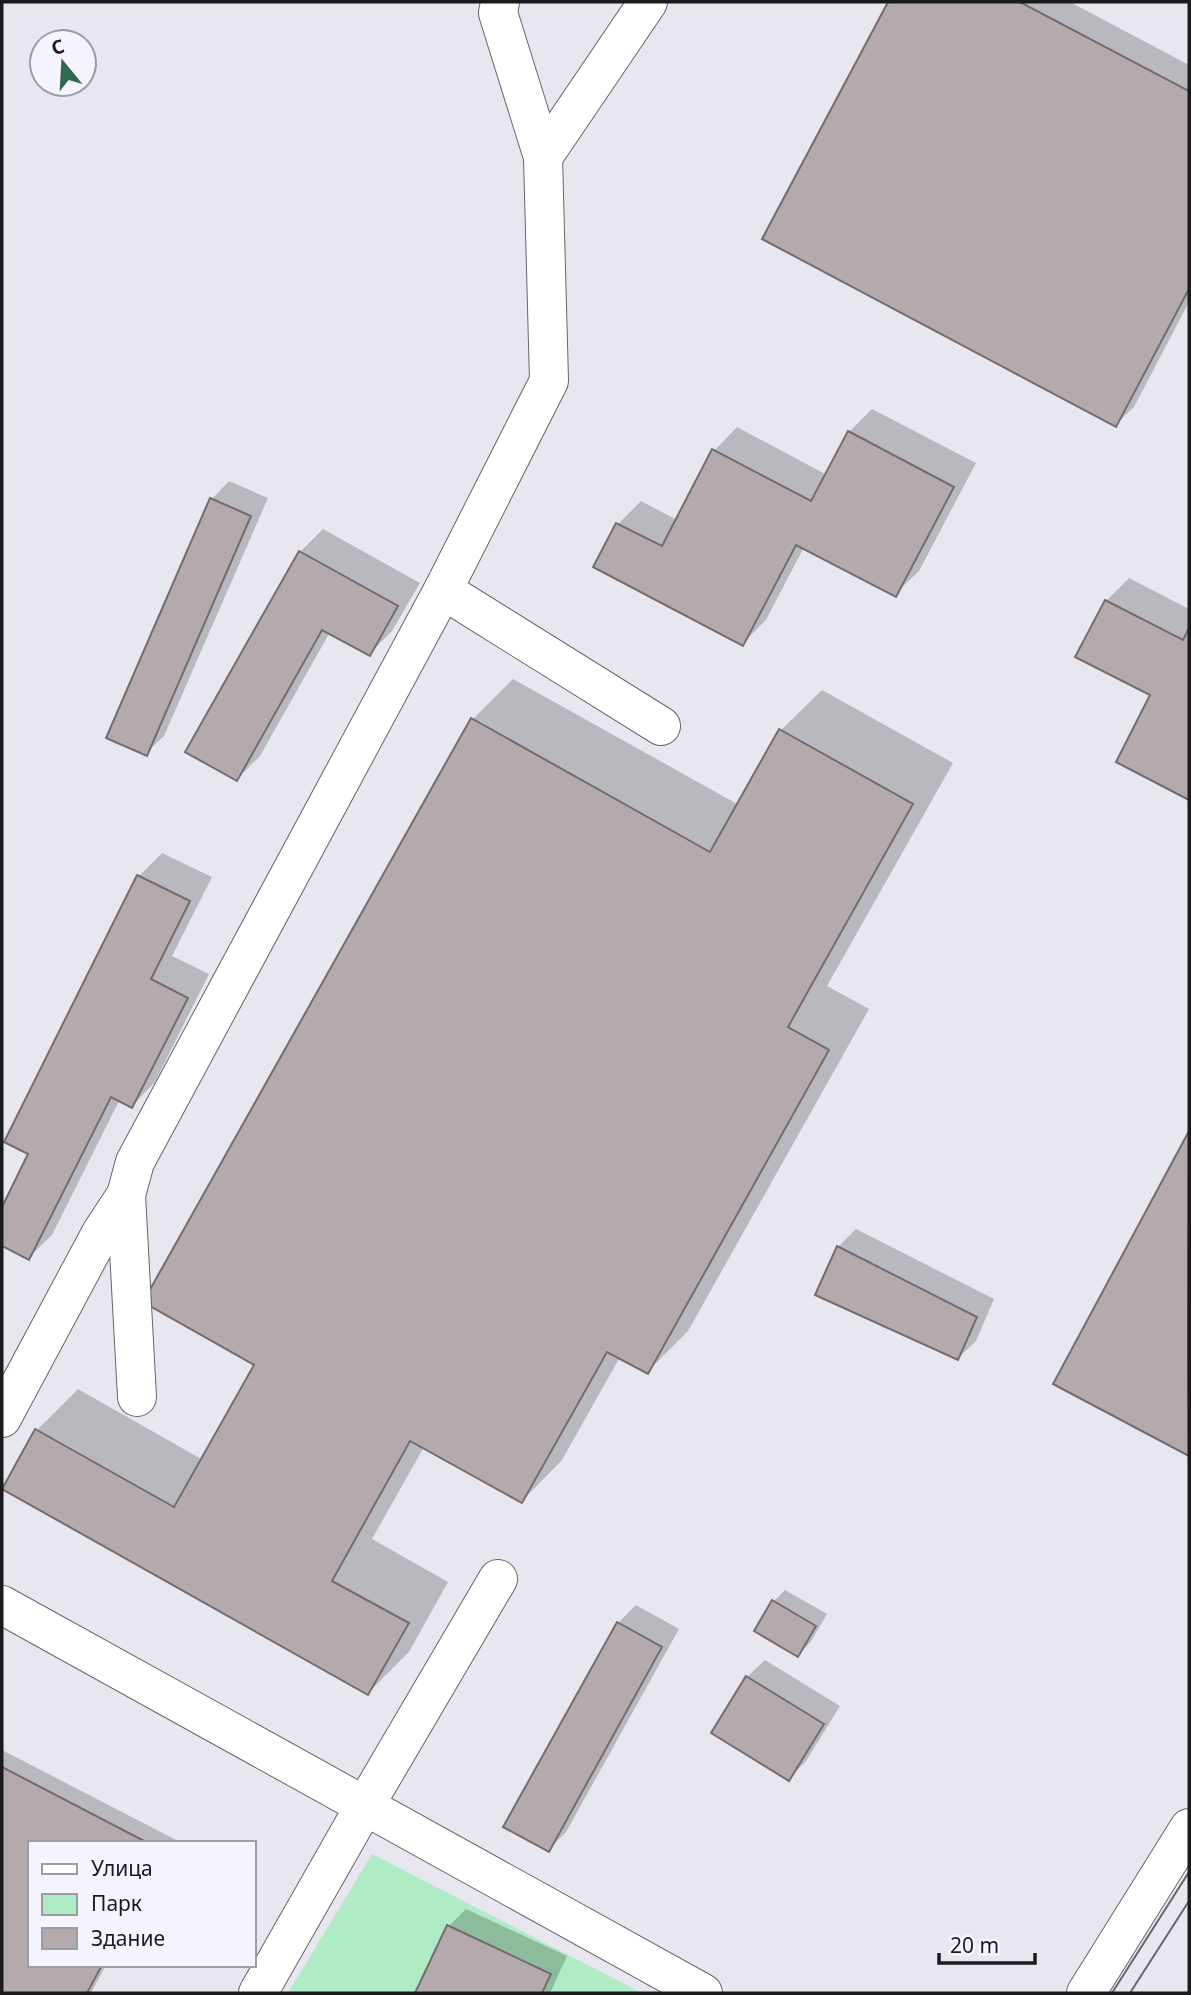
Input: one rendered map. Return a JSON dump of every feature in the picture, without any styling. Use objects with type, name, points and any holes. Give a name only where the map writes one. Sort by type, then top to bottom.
[{"type":"main road","points":[[137,1397],[126,1195],[135,1161],[443,590],[549,381],[543,157],[498,13],[500,2]]},
{"type":"main road","points":[[543,157],[648,2]]},
{"type":"main road","points":[[443,590],[661,726]]},
{"type":"main road","points":[[2,1418],[101,1233],[126,1195]]},
{"type":"main road","points":[[258,1993],[498,1579]]},
{"type":"main road","points":[[2,1605],[703,1993]]},
{"type":"main road","points":[[1086,1993],[1189,1828]]},
{"type":"green space","points":[[372,1854],[642,1993],[288,1993]]},
{"type":"building","points":[[888,2],[1020,2],[1189,91],[1189,289],[1116,427],[762,239]]},
{"type":"building","points":[[848,431],[954,487],[896,597],[796,545],[743,646],[593,567],[616,523],[662,546],[712,449],[811,501]]},
{"type":"building","points":[[210,498],[251,516],[147,756],[106,738]]},
{"type":"building","points":[[299,551],[398,606],[370,656],[322,630],[237,781],[185,752]]},
{"type":"building","points":[[1105,600],[1183,640],[1189,628],[1189,800],[1116,762],[1150,695],[1075,657]]},
{"type":"building","points":[[471,718],[710,852],[779,729],[913,804],[788,1027],[829,1050],[648,1374],[607,1352],[522,1503],[410,1441],[332,1581],[409,1623],[368,1695],[2,1489],[35,1429],[174,1507],[254,1365],[143,1302]]},
{"type":"building","points":[[137,875],[190,901],[151,979],[188,998],[132,1108],[111,1097],[29,1260],[2,1246],[2,1207],[28,1154],[4,1142]]},
{"type":"building","points":[[1189,1131],[1188,1345],[1189,1456],[1053,1384]]},
{"type":"building","points":[[837,1246],[977,1317],[958,1360],[815,1295]]},
{"type":"building","points":[[772,1600],[816,1626],[798,1657],[754,1631]]},
{"type":"building","points":[[617,1622],[662,1647],[549,1852],[503,1827]]},
{"type":"building","points":[[746,1676],[824,1724],[789,1781],[711,1733]]},
{"type":"building","points":[[2,1767],[144,1841],[28,1841],[28,1967],[101,1967],[87,1993],[2,1993]]},
{"type":"building","points":[[447,1925],[551,1974],[542,1993],[415,1993]]},
{"type":"tram line","points":[[1112,1993],[1189,1872]]},
{"type":"tram line","points":[[1130,1993],[1189,1901]]}]
